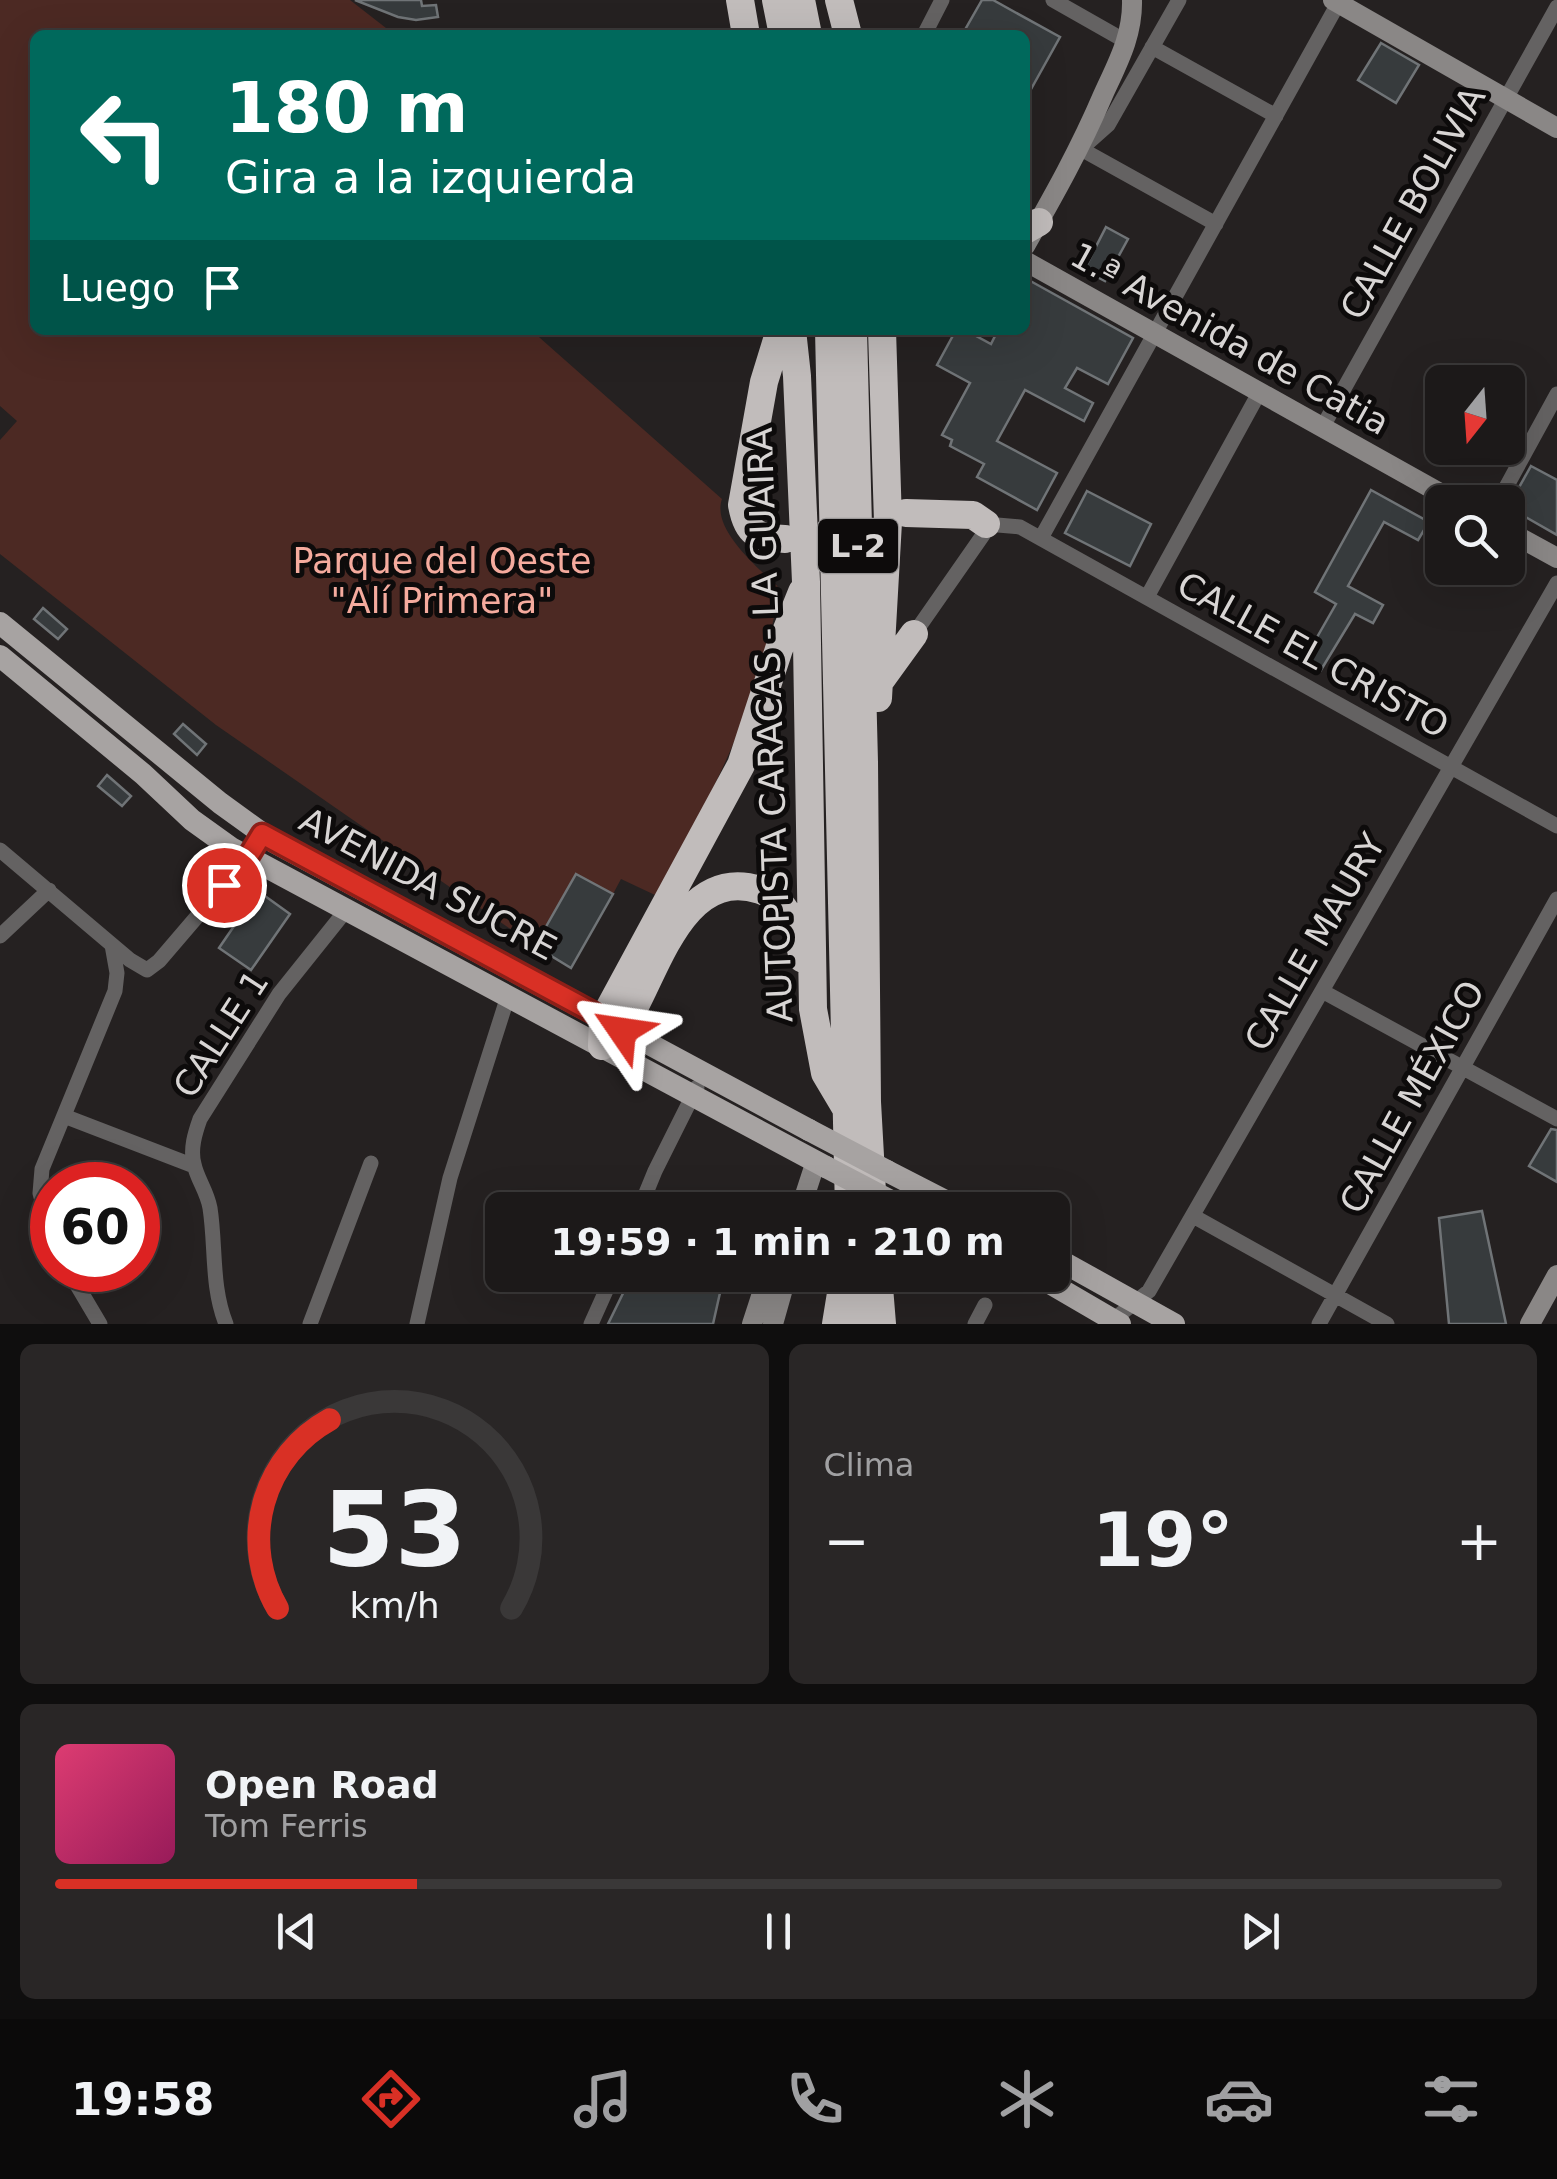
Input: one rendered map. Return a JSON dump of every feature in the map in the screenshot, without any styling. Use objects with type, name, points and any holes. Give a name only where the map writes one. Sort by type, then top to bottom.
[{"type":"highway","points":[[740,0],[745,30]]},
{"type":"highway","points":[[785,30],[795,0]]},
{"type":"highway","points":[[795,0],[806,30]]},
{"type":"highway","points":[[840,0],[847,30]]},
{"type":"highway","points":[[778,335],[764,382],[742,505],[745,522],[753,532],[784,539]]},
{"type":"highway","name":"AUTOPISTA CARACAS - LA GUAIRA","points":[[792,335],[806,572],[813,1009],[825,1073],[857,1106]]},
{"type":"highway","name":"AUTOPISTA CARACAS - LA GUAIRA","points":[[829,335],[837,652],[857,1106],[870,1192]]},
{"type":"highway","name":"AUTOPISTA CARACAS - LA GUAIRA","points":[[850,1192],[857,1106],[864,762],[853,335]]},
{"type":"highway","name":"AUTOPISTA CARACAS - LA GUAIRA","points":[[864,762],[877,733],[884,624],[888,522],[882,335]]},
{"type":"highway","points":[[906,513],[973,515],[986,524]]},
{"type":"highway","points":[[609,1032],[741,765],[806,572]]},
{"type":"highway","name":"L-2","points":[[806,572],[837,652]]},
{"type":"highway","points":[[884,624],[893,632],[914,634]]},
{"type":"highway","points":[[879,682],[914,634]]},
{"type":"highway","points":[[609,1032],[685,913],[720,888],[737,885],[768,892],[785,910],[802,949],[813,1009]]},
{"type":"highway","points":[[836,1324],[841,1292]]},
{"type":"highway","points":[[857,1292],[862,1324]]},
{"type":"highway","points":[[879,1292],[882,1324]]},
{"type":"main road","name":"AVENIDA SUCRE","points":[[0,623],[262,834],[609,1032],[692,1096],[874,1192]]},
{"type":"main road","name":"AVENIDA SUCRE","points":[[0,656],[143,774],[198,825],[248,857],[508,996],[609,1032],[704,1075],[928,1192]]},
{"type":"main road","points":[[1070,1266],[1174,1324]]},
{"type":"main road","points":[[1065,1292],[1116,1322]]},
{"type":"street","points":[[927,30],[942,0]]},
{"type":"street","points":[[1052,0],[1127,42]]},
{"type":"street","points":[[1030,233],[1081,149],[1127,42],[1132,0]]},
{"type":"street","points":[[1081,149],[1108,125],[1180,0]]},
{"type":"street","points":[[1040,538],[1337,1],[1557,128]]},
{"type":"street","name":"CALLE BOLIVIA","points":[[1322,428],[1557,8]]},
{"type":"street","points":[[1152,47],[1276,116]]},
{"type":"street","points":[[1081,149],[1216,224]]},
{"type":"street","name":"1.ª Avenida de Catia","points":[[1030,264],[1425,485]]},
{"type":"street","points":[[1148,598],[1259,392]]},
{"type":"street","points":[[1507,485],[1557,394]]},
{"type":"street","points":[[914,634],[983,535],[986,524]]},
{"type":"street","name":"CALLE EL CRISTO","points":[[986,524],[1020,527],[1557,826]]},
{"type":"street","points":[[1525,540],[1557,558]]},
{"type":"street","name":"CALLE MAURY","points":[[1116,1322],[1150,1291],[1557,583]]},
{"type":"street","points":[[0,850],[146,970],[159,962],[248,857],[262,834]]},
{"type":"street","points":[[0,936],[49,890]]},
{"type":"street","name":"CALLE MÉXICO","points":[[1319,1324],[1557,899]]},
{"type":"street","name":"CALLE 1","points":[[226,1324],[215,1284],[210,1208],[194,1166],[193,1140],[200,1118],[280,994],[347,909]]},
{"type":"street","points":[[45,1162],[114,991],[117,972],[112,945]]},
{"type":"street","points":[[1322,991],[1557,1119]]},
{"type":"street","points":[[417,1324],[450,1178],[508,996]]},
{"type":"street","points":[[647,1192],[704,1075]]},
{"type":"street","points":[[64,1116],[194,1166]]},
{"type":"street","points":[[310,1324],[371,1163]]},
{"type":"street","points":[[808,1192],[821,1164]]},
{"type":"street","points":[[1193,1216],[1387,1324]]},
{"type":"street","points":[[1530,1324],[1557,1275]]},
{"type":"street","points":[[81,1292],[100,1324]]},
{"type":"street","points":[[591,1324],[606,1292]]},
{"type":"street","points":[[752,1324],[762,1292]]},
{"type":"street","points":[[773,1324],[780,1292]]},
{"type":"street","points":[[975,1324],[985,1305]]},
{"type":"green space","name":"Parque del Oeste \"Alí Primera\"","points":[[0,0],[350,0],[389,30],[30,30],[30,335],[537,335],[722,499],[721,511],[730,536],[780,589],[759,673],[731,748],[655,895],[621,879],[613,894],[576,874],[535,946],[216,725],[0,554],[0,440],[17,421],[0,406]]},
{"type":"building","points":[[355,0],[421,0],[422,6],[436,5],[438,17],[398,17]]},
{"type":"building","points":[[982,0],[993,0],[1060,37],[1030,91],[1030,30],[965,30]]},
{"type":"building","points":[[1381,43],[1419,65],[1396,103],[1358,80]]},
{"type":"building","points":[[1106,227],[1128,239],[1105,281],[1084,270]]},
{"type":"building","points":[[1030,281],[1133,338],[1108,384],[1077,368],[1065,388],[1093,403],[1084,421],[1025,390],[997,441],[1057,473],[1037,510],[977,477],[984,464],[950,446],[952,440],[942,435],[970,383],[937,365],[953,335],[974,335],[991,344],[996,335],[1030,335]]},
{"type":"building","points":[[1531,466],[1557,480],[1557,535],[1525,517],[1525,485],[1520,485]]},
{"type":"building","points":[[1371,490],[1425,520],[1418,540],[1384,522],[1348,586],[1383,605],[1373,623],[1355,614],[1321,670],[1304,660],[1336,604],[1315,592]]},
{"type":"building","points":[[1087,491],[1151,524],[1130,566],[1065,533]]},
{"type":"building","points":[[43,608],[67,629],[58,639],[34,619]]},
{"type":"building","points":[[183,724],[206,744],[197,755],[174,734]]},
{"type":"building","points":[[107,775],[131,796],[122,806],[98,786]]},
{"type":"building","points":[[576,874],[613,894],[571,968],[535,946]]},
{"type":"building","points":[[258,891],[290,914],[251,970],[219,948]]},
{"type":"building","points":[[1551,1129],[1557,1130],[1557,1182],[1529,1166]]},
{"type":"building","points":[[1482,1211],[1506,1324],[1449,1324],[1439,1218]]},
{"type":"building","points":[[624,1292],[720,1292],[713,1324],[608,1324]]},
{"type":"route","points":[[224,885],[262,834],[622,1031]]}]
